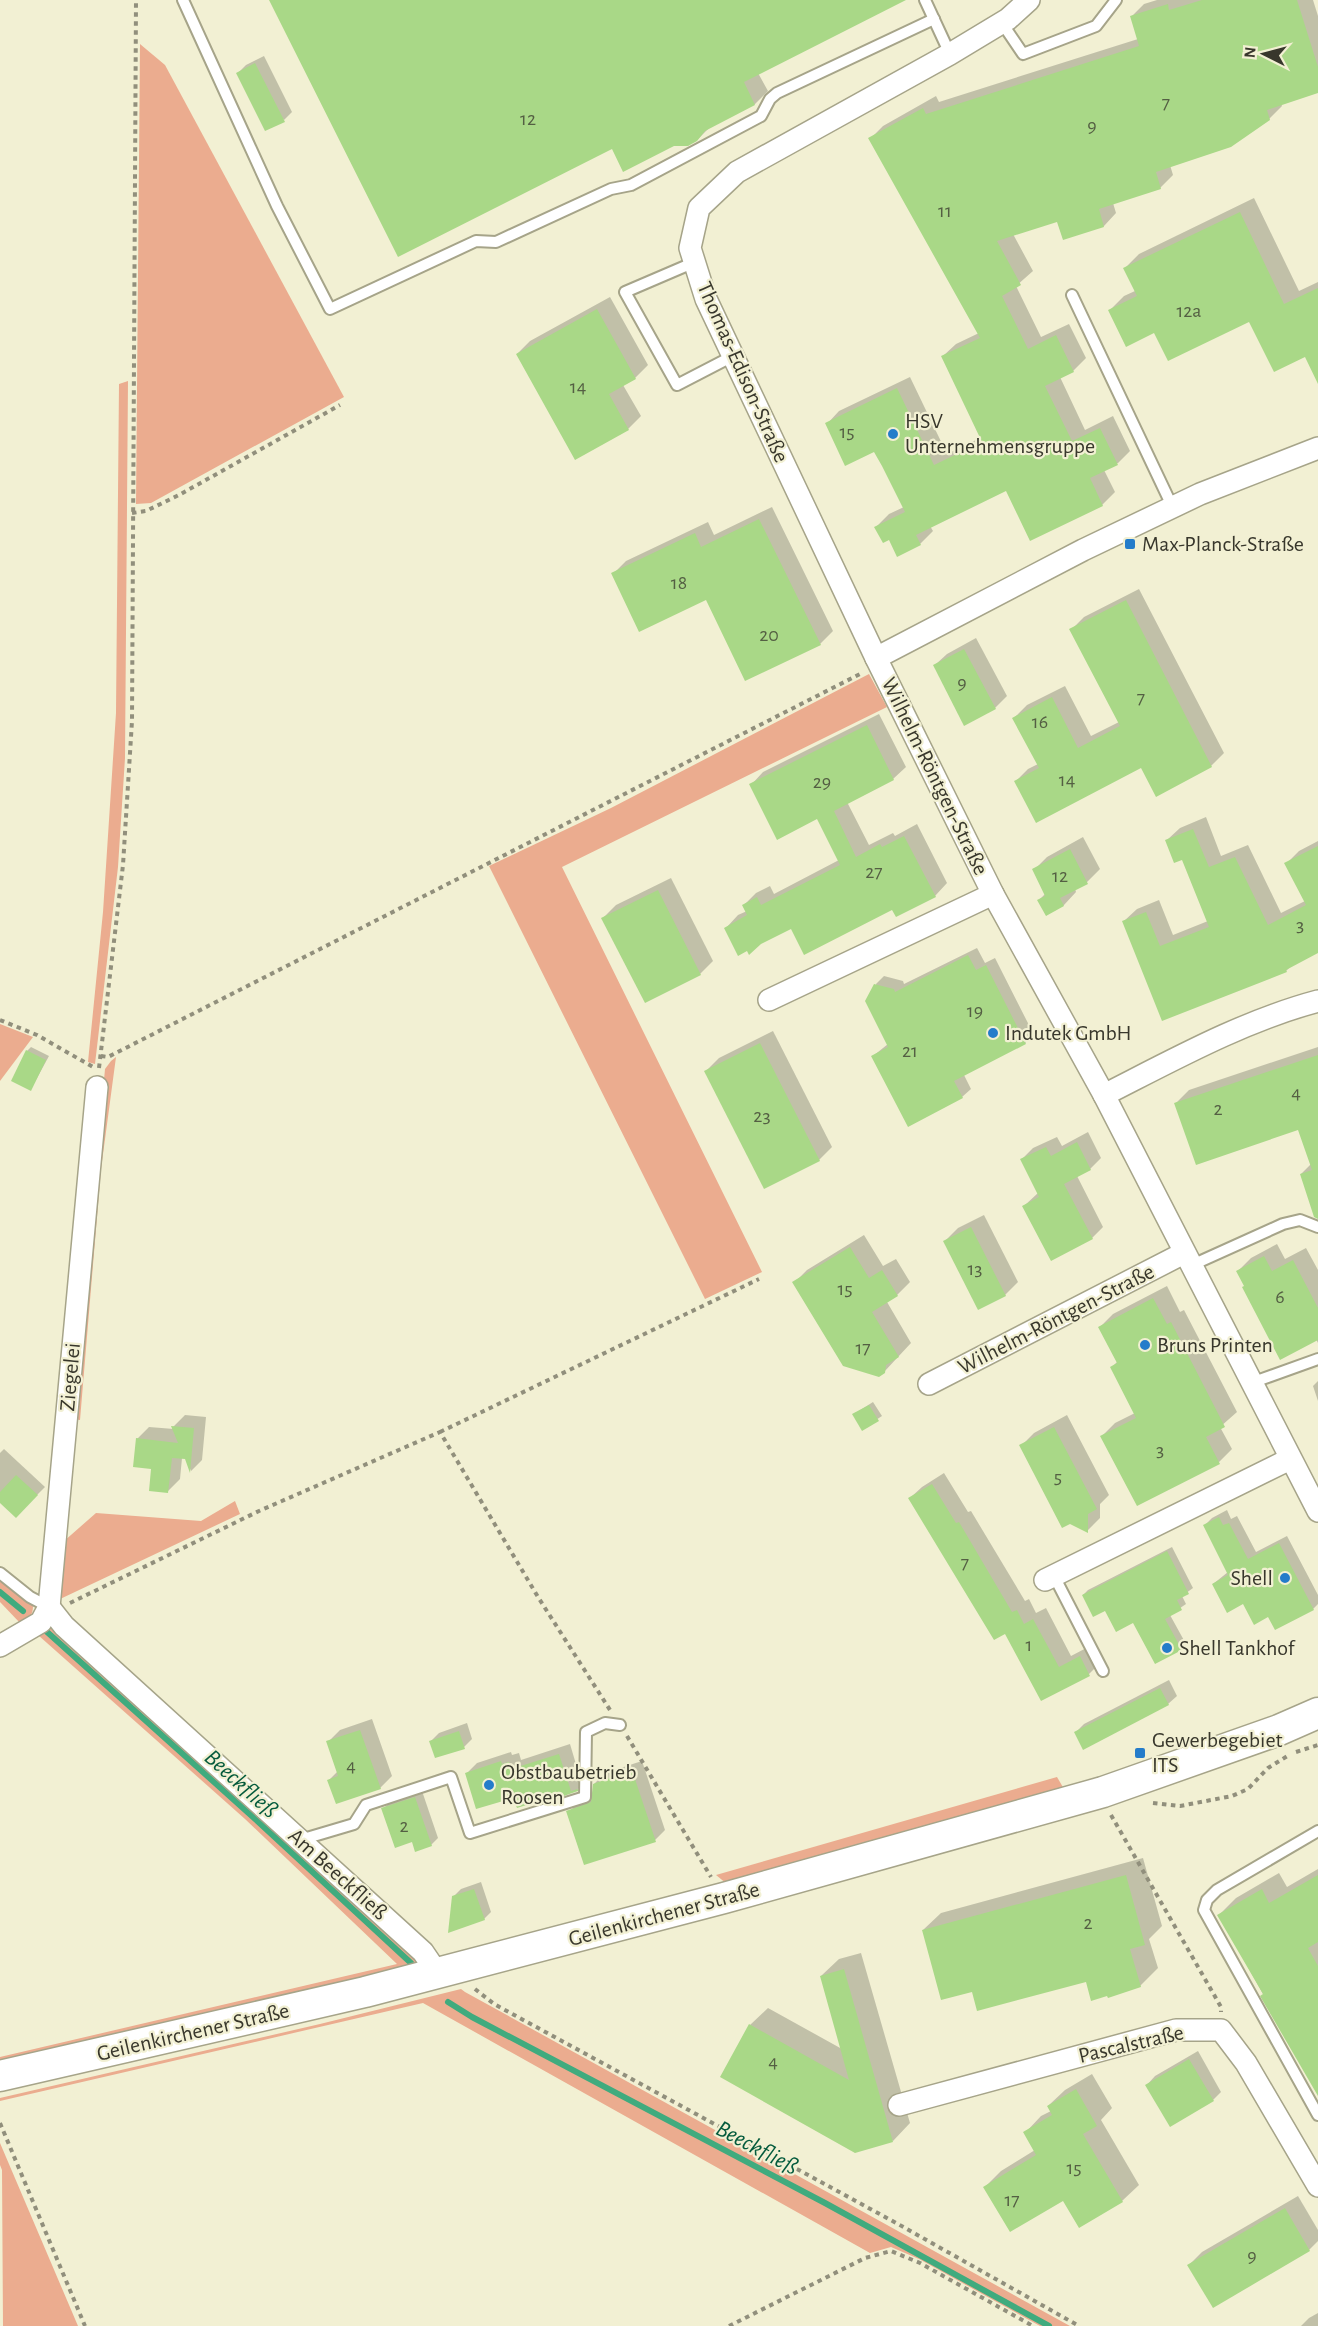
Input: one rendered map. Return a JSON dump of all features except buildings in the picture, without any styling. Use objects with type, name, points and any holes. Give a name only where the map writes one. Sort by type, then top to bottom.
[{"type":"street","name":"Thomas-Edison-Straße","points":[[877,661],[706,299],[690,248],[699,208],[737,172],[950,54],[1002,22],[1029,0]]},
{"type":"street","points":[[877,661],[1083,550],[1200,494],[1318,448]]},
{"type":"street","name":"Wilhelm-Röntgen-Straße","points":[[877,661],[993,894],[1104,1095],[1318,1511]]},
{"type":"street","name":"Wilhelm-Röntgen-Straße","points":[[769,1000],[993,894]]},
{"type":"street","points":[[1104,1095],[1200,1046],[1297,1006],[1318,1001]]},
{"type":"street","name":"Ziegelei","points":[[49,1607],[97,1087]]},
{"type":"street","name":"Wilhelm-Röntgen-Straße","points":[[928,1384],[1187,1259]]},
{"type":"street","points":[[1050,1578],[1290,1459]]},
{"type":"street","points":[[0,1646],[41,1622],[49,1607]]},
{"type":"street","name":"Am Beeckfließ","points":[[49,1607],[64,1626],[423,1952],[438,1974]]},
{"type":"street","name":"Geilenkirchener Straße","points":[[0,2076],[438,1974],[724,1898],[1103,1792],[1279,1730],[1318,1713]]},
{"type":"street","name":"Pascalstraße","points":[[899,2104],[1176,2030],[1221,2030]]},
{"type":"street","points":[[1221,2030],[1246,2063],[1318,2186]]},
{"type":"lane","points":[[183,0],[277,206],[330,309],[476,241],[496,242],[611,189],[631,185],[761,116],[770,99],[777,93],[934,19]]},
{"type":"lane","points":[[925,0],[950,54]]},
{"type":"lane","points":[[1002,22],[1023,54],[1096,26],[1116,0]]},
{"type":"lane","points":[[695,262],[625,292],[677,385],[733,356]]},
{"type":"lane","points":[[1072,295],[1173,507]]},
{"type":"lane","points":[[1187,1259],[1300,1220],[1318,1227]]},
{"type":"lane","points":[[1251,1383],[1318,1359]]},
{"type":"lane","points":[[0,1573],[30,1597],[49,1607]]},
{"type":"lane","points":[[1050,1578],[1103,1671]]},
{"type":"lane","points":[[300,1840],[354,1824],[366,1805],[451,1777],[470,1833],[585,1797],[586,1731],[605,1723],[620,1725]]},
{"type":"lane","points":[[1318,1831],[1217,1890],[1207,1900],[1204,1910],[1318,2115]]},
{"type":"path","points":[[0,1020],[37,1035],[99,1070],[123,865],[131,732],[136,0]]},
{"type":"path","points":[[132,513],[146,511],[179,495],[340,405]]},
{"type":"path","points":[[101,1056],[108,1057],[877,661]]},
{"type":"path","points":[[49,1607],[67,1604],[259,1511],[440,1432],[759,1280]]},
{"type":"path","points":[[440,1432],[538,1597],[620,1725],[724,1898]]},
{"type":"path","points":[[1103,1792],[1108,1809],[1221,2007],[1221,2030]]},
{"type":"path","points":[[473,1984],[476,1991],[494,2004],[1079,2326]]},
{"type":"path","points":[[0,2123],[85,2326]]},
{"type":"path","points":[[729,2326],[864,2258],[891,2251],[920,2263],[1033,2326]]},
{"type":"shaded area","points":[[140,44],[165,65],[344,397],[151,503],[136,504]]},
{"type":"shaded area","points":[[128,381],[125,758],[118,867],[95,1064],[88,1062],[103,912],[116,713],[119,384]]},
{"type":"shaded area","points":[[869,674],[887,707],[562,867],[762,1272],[705,1299],[489,866],[611,808]]},
{"type":"shaded area","points":[[0,1024],[33,1037],[0,1081]]},
{"type":"shaded area","points":[[116,1057],[101,1169],[80,1420],[73,1419],[105,1069]]},
{"type":"shaded area","points":[[235,1501],[240,1514],[58,1600],[63,1542],[96,1513],[201,1521]]},
{"type":"shaded area","points":[[0,1580],[33,1605],[30,1616],[21,1624],[0,1602]]},
{"type":"shaded area","points":[[50,1627],[56,1627],[415,1956],[419,1963],[0,2065],[0,2057],[397,1964],[245,1819],[38,1635]]},
{"type":"shaded area","points":[[1057,1777],[1064,1789],[727,1884],[716,1875]]},
{"type":"shaded area","points":[[461,1989],[1070,2326],[1040,2326],[919,2259],[891,2247],[870,2253],[423,2003],[0,2101],[0,2098]]},
{"type":"shaded area","points":[[0,2143],[78,2326],[3,2326]]},
{"type":"waterway","name":"Beeckfließ","points":[[0,1592],[23,1611]]},
{"type":"waterway","name":"Beeckfließ","points":[[46,1631],[411,1963]]},
{"type":"waterway","name":"Beeckfließ","points":[[448,2002],[472,2017],[825,2203],[1049,2326]]},
{"type":"place","name":"HSV Unternehmensgruppe","points":[[893,434]]},
{"type":"place","name":"Max-Planck-Straße","points":[[1130,544]]},
{"type":"place","name":"Indutek GmbH","points":[[993,1033]]},
{"type":"place","name":"Bruns Printen","points":[[1145,1345]]},
{"type":"place","name":"Shell","points":[[1285,1578]]},
{"type":"place","name":"Shell Tankhof","points":[[1167,1648]]},
{"type":"place","name":"Gewerbegebiet ITS","points":[[1140,1753]]},
{"type":"place","name":"Obstbaubetrieb Roosen","points":[[489,1785]]}]
